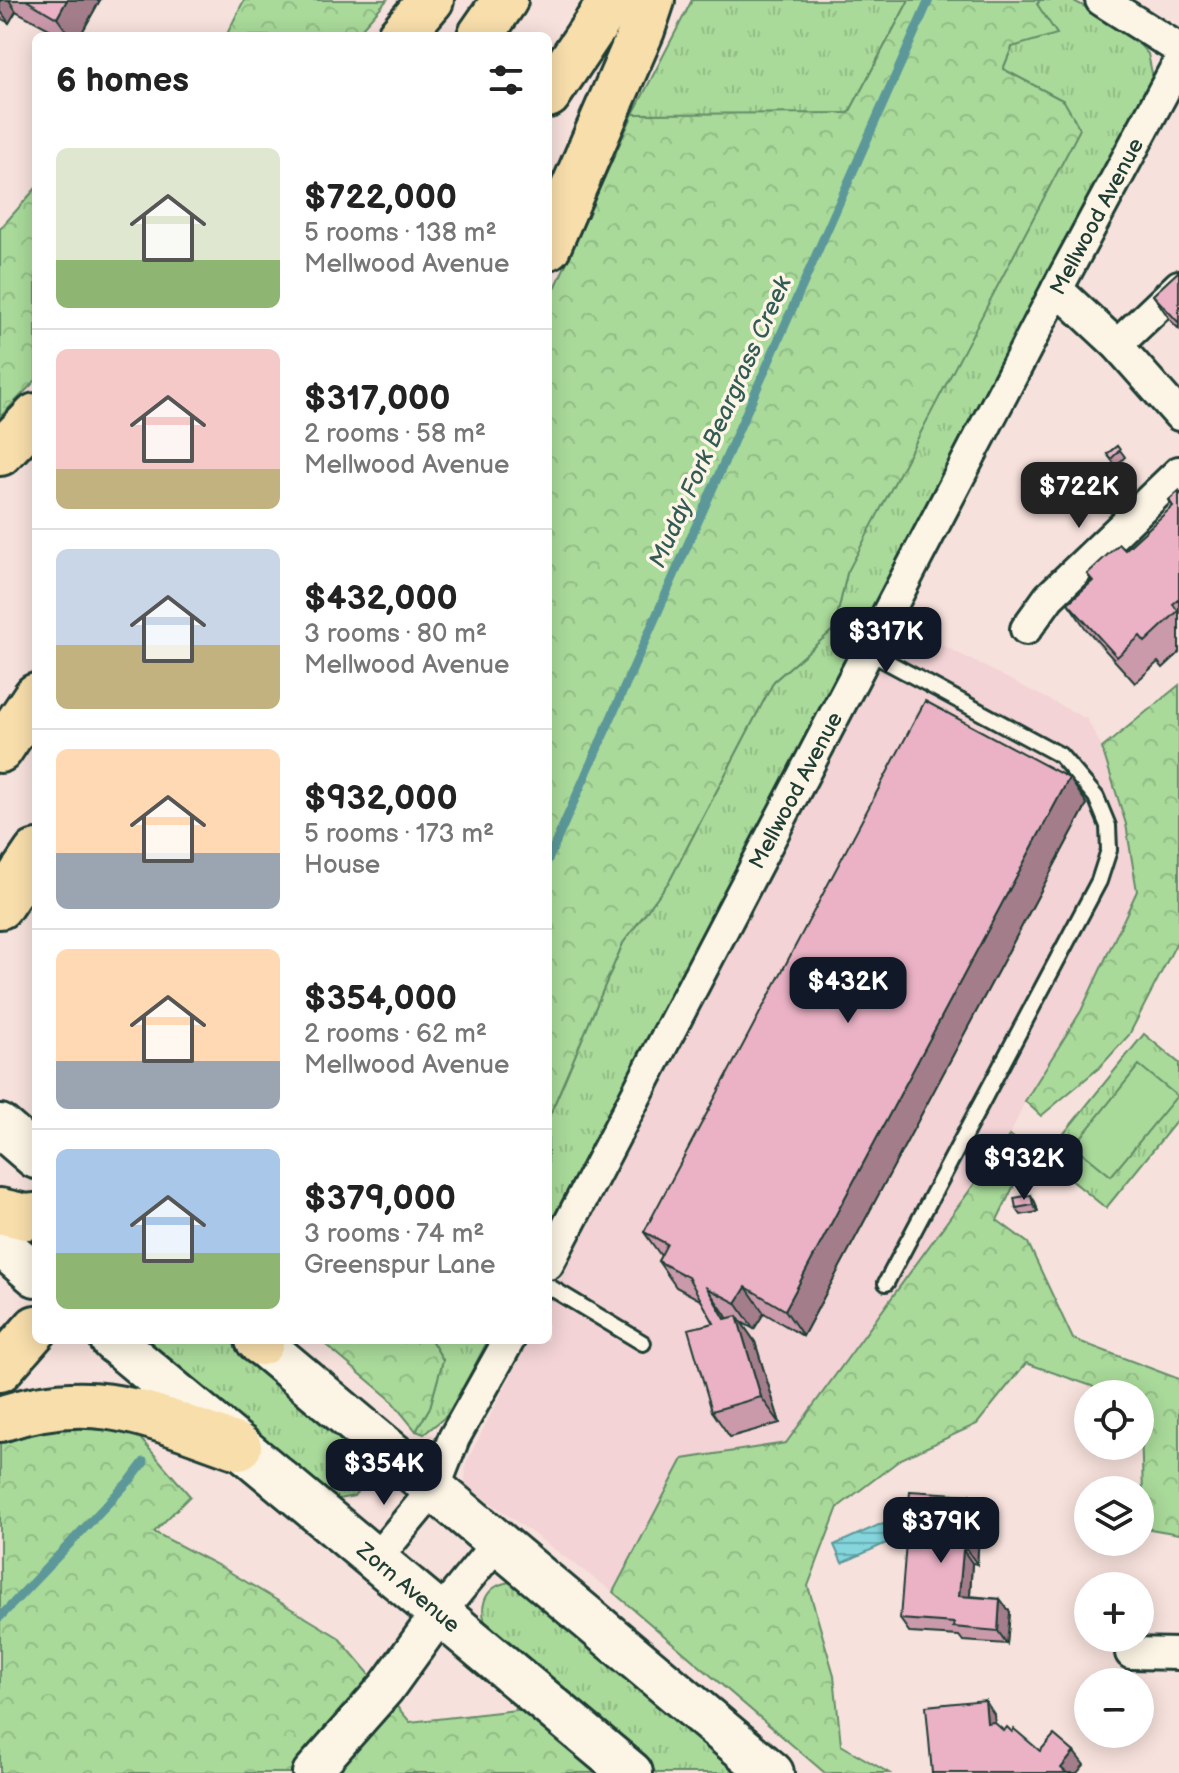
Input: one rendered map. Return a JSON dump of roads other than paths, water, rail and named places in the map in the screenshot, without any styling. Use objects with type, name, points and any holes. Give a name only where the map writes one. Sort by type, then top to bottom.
[{"type":"highway","points":[[403,32],[431,0]]},
{"type":"highway","points":[[483,32],[505,0]]},
{"type":"highway","points":[[552,89],[612,0]]},
{"type":"highway","points":[[552,238],[652,0]]},
{"type":"highway","points":[[0,453],[32,420]]},
{"type":"highway","points":[[0,750],[32,702]]},
{"type":"highway","points":[[0,906],[32,859]]},
{"type":"highway","points":[[0,1211],[32,1216]]},
{"type":"highway","points":[[0,1369],[32,1333]]},
{"type":"highway","points":[[0,1419],[42,1407],[74,1403],[111,1406],[147,1414],[239,1447]]},
{"type":"main road","points":[[0,1126],[32,1154]]},
{"type":"main road","points":[[0,1244],[32,1272]]},
{"type":"main road","name":"Zorn Avenue","points":[[117,1344],[631,1773]]},
{"type":"main road","points":[[263,1344],[772,1773]]},
{"type":"street","points":[[1101,0],[1179,49]]},
{"type":"street","name":"Mellwood Avenue","points":[[552,1256],[1057,289],[1179,62]]},
{"type":"street","points":[[1117,345],[1179,286]]},
{"type":"street","points":[[1057,289],[1117,345],[1179,415]]},
{"type":"street","points":[[1026,629],[1049,597],[1179,472]]},
{"type":"street","points":[[376,1559],[434,1489],[454,1438],[507,1344]]},
{"type":"street","points":[[311,1773],[386,1688],[440,1613],[497,1543]]},
{"type":"street","points":[[1131,1653],[1179,1654]]},
{"type":"lane","points":[[867,651],[1060,755],[1096,797],[1108,826],[1109,850],[1099,881],[886,1283]]},
{"type":"lane","points":[[552,1288],[643,1343]]},
{"type":"water","points":[[883,1523],[891,1541],[842,1563],[834,1545]]},
{"type":"waterway","name":"Muddy Fork Beargrass Creek","points":[[552,851],[929,0]]},
{"type":"waterway","name":"Muddy Fork Beargrass Creek","points":[[0,1617],[144,1462]]}]
